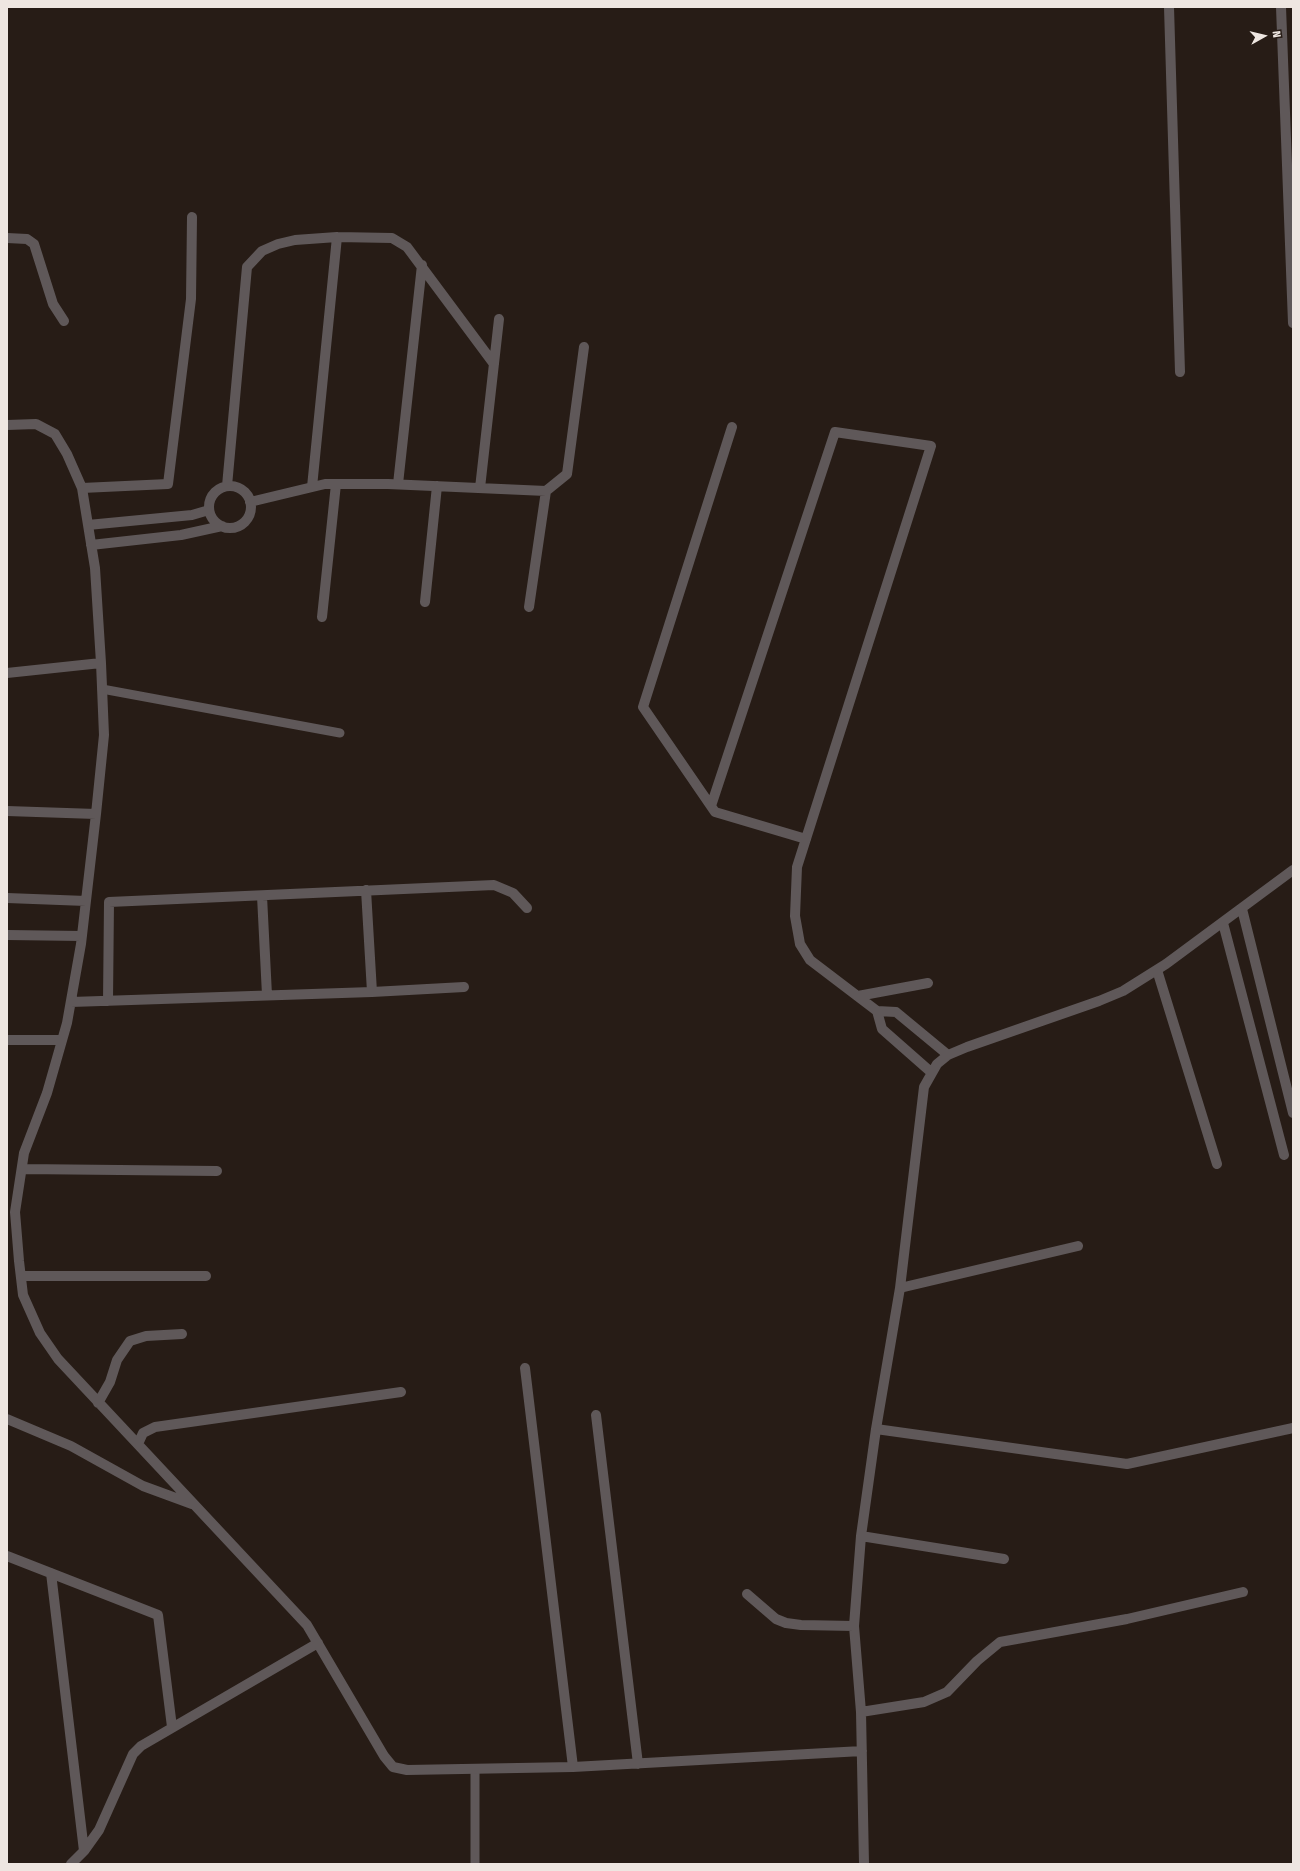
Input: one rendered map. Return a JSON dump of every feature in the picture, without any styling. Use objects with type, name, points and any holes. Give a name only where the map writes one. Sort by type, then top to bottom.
[{"type":"street","points":[[1169,7],[1180,372]]},
{"type":"street","points":[[1281,7],[1293,323]]},
{"type":"street","points":[[82,488],[168,484],[190,299],[192,217]]},
{"type":"street","points":[[312,487],[337,237]]},
{"type":"street","points":[[227,486],[247,267],[262,251],[278,244],[295,240],[337,237],[392,238],[407,247],[422,265],[494,364]]},
{"type":"street","points":[[7,238],[27,239],[34,244],[53,304],[64,321]]},
{"type":"street","points":[[398,484],[422,265]]},
{"type":"street","points":[[480,488],[499,319]]},
{"type":"street","points":[[250,502],[312,487],[336,484],[398,484],[546,491],[567,474],[584,347]]},
{"type":"street","points":[[7,425],[36,424],[54,434],[67,454],[82,488],[95,568],[104,735],[82,936],[71,1002],[47,1093],[24,1153],[15,1212],[23,1295],[40,1332],[58,1359],[98,1403],[307,1625],[384,1756],[393,1767],[407,1770],[573,1767],[862,1751]]},
{"type":"street","points":[[732,427],[643,707],[715,812],[806,839]]},
{"type":"street","points":[[710,806],[835,432],[931,446],[797,867],[795,916],[800,944],[810,960],[877,1011],[896,1012],[948,1056]]},
{"type":"street","points":[[322,617],[336,484]]},
{"type":"street","points":[[91,545],[181,535],[222,526],[236,527],[242,524],[250,512],[250,502],[245,492],[240,488],[227,486],[221,488],[211,497],[209,510],[211,517],[222,526]]},
{"type":"street","points":[[425,602],[437,486]]},
{"type":"street","points":[[529,607],[546,491]]},
{"type":"street","points":[[88,524],[192,515],[209,510]]},
{"type":"street","points":[[7,673],[101,664]]},
{"type":"street","points":[[7,811],[96,814]]},
{"type":"street","points":[[864,1864],[861,1712],[854,1626],[861,1536],[876,1429],[900,1288],[924,1087],[937,1064],[948,1056],[966,1047],[1099,1001],[1123,991],[1157,970],[1223,923],[1293,870]]},
{"type":"street","points":[[108,1000],[109,902],[494,885],[514,893],[527,908]]},
{"type":"street","points":[[366,890],[372,992]]},
{"type":"street","points":[[262,896],[267,995]]},
{"type":"street","points":[[7,898],[86,901]]},
{"type":"street","points":[[1242,909],[1293,1113]]},
{"type":"street","points":[[1223,923],[1284,1155]]},
{"type":"street","points":[[7,935],[82,936]]},
{"type":"street","points":[[1157,970],[1218,1164]]},
{"type":"street","points":[[858,996],[928,983]]},
{"type":"street","points":[[71,1002],[372,992],[464,987]]},
{"type":"street","points":[[877,1011],[882,1029],[932,1073]]},
{"type":"street","points":[[7,1040],[62,1040]]},
{"type":"street","points":[[22,1169],[217,1171]]},
{"type":"street","points":[[900,1288],[1078,1246]]},
{"type":"street","points":[[21,1276],[206,1276]]},
{"type":"street","points":[[98,1403],[110,1382],[117,1360],[130,1341],[146,1336],[182,1334]]},
{"type":"street","points":[[525,1368],[573,1767]]},
{"type":"street","points":[[138,1444],[142,1433],[155,1427],[401,1392]]},
{"type":"street","points":[[596,1415],[638,1764]]},
{"type":"street","points":[[7,1419],[71,1446],[143,1486],[195,1506]]},
{"type":"street","points":[[876,1429],[1127,1464],[1293,1428]]},
{"type":"street","points":[[861,1536],[1004,1559]]},
{"type":"street","points":[[7,1556],[158,1615],[172,1727]]},
{"type":"street","points":[[51,1574],[84,1851]]},
{"type":"street","points":[[861,1712],[924,1702],[947,1692],[977,1661],[1000,1642],[1127,1619],[1243,1592]]},
{"type":"street","points":[[747,1594],[776,1619],[786,1623],[801,1625],[854,1626]]},
{"type":"street","points":[[71,1864],[84,1851],[99,1830],[133,1754],[141,1746],[318,1643]]},
{"type":"lane","points":[[102,689],[340,733]]},
{"type":"lane","points":[[475,1769],[475,1864]]}]
